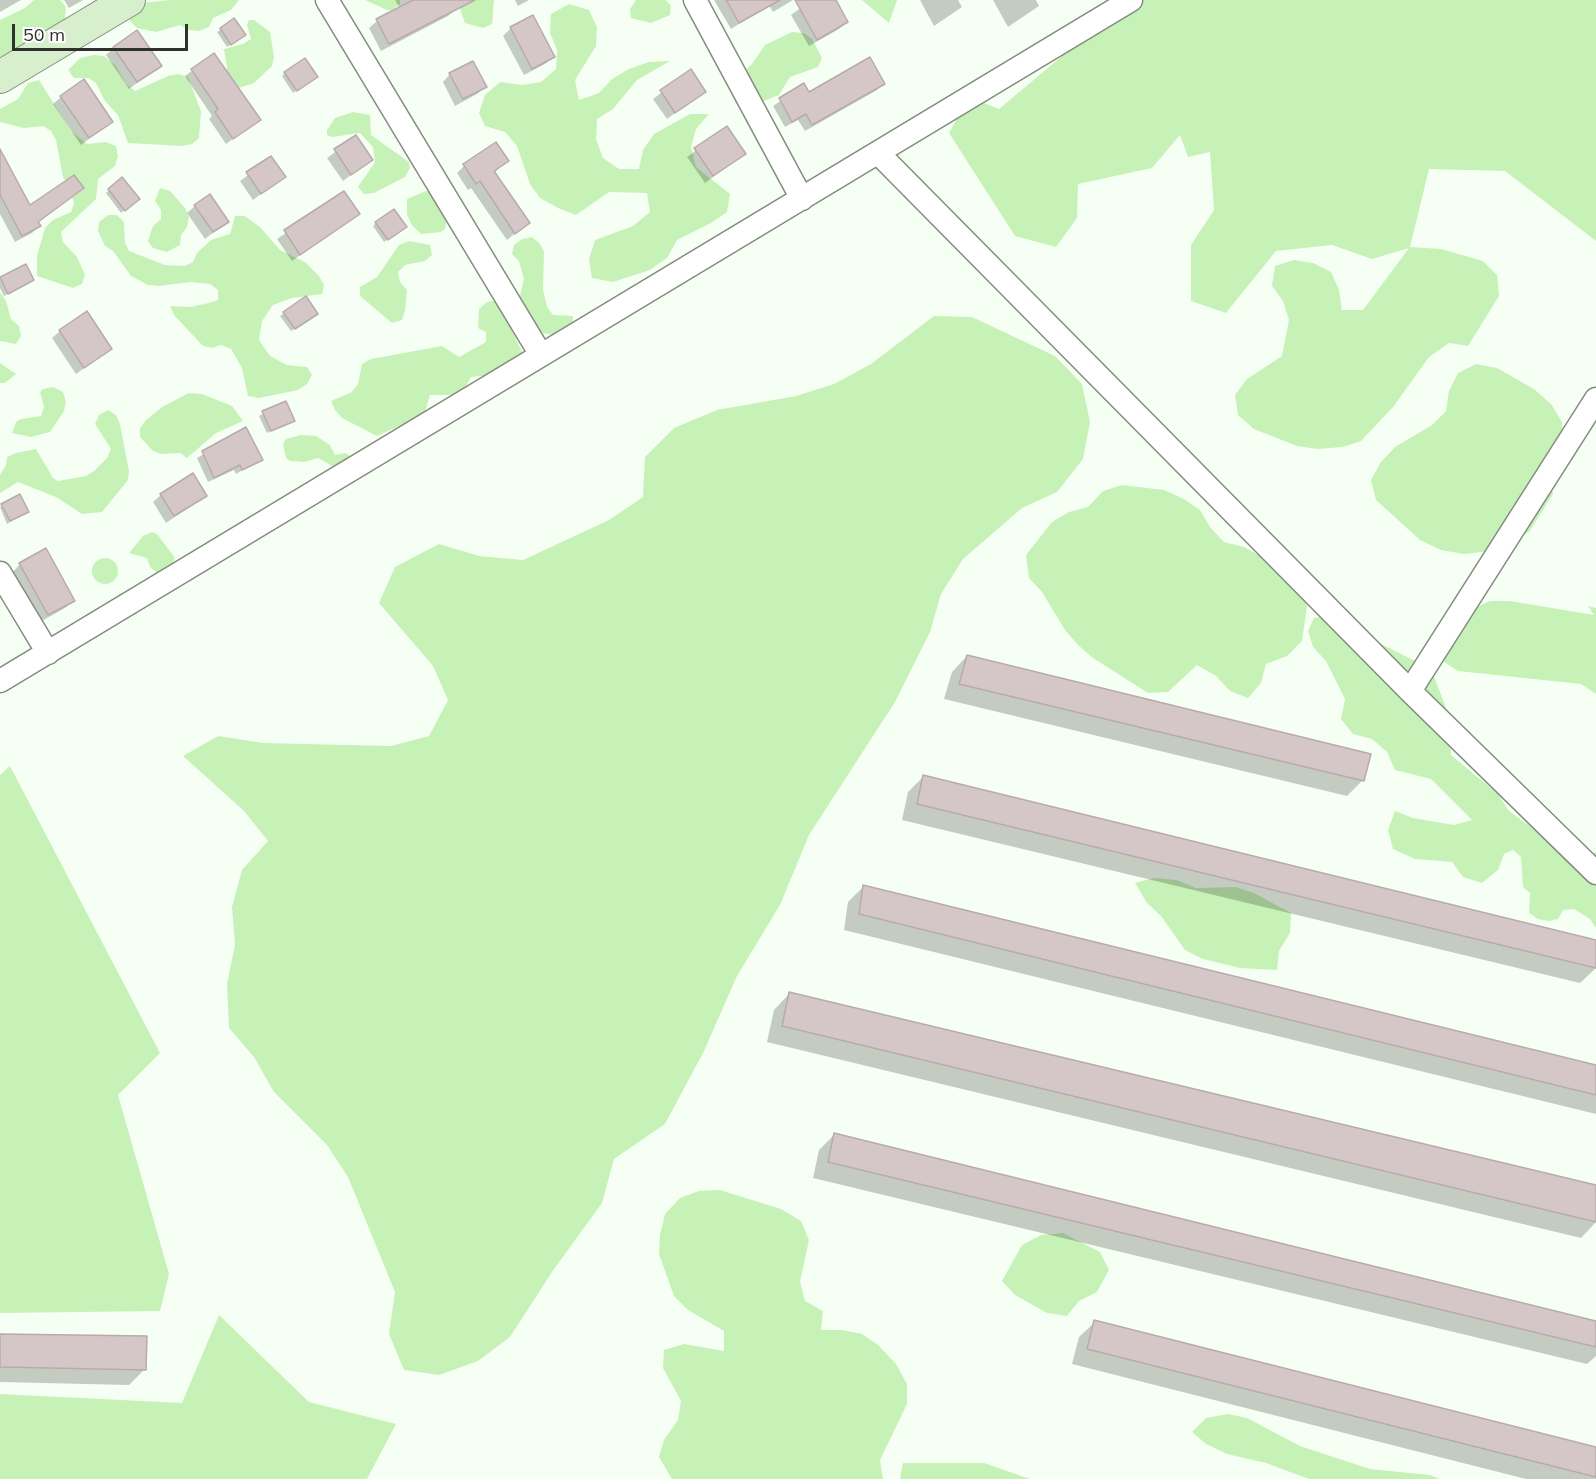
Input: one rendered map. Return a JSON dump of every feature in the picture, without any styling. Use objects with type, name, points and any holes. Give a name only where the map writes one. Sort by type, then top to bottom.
[{"type":"main road","points":[[0,77],[129,0]]},
{"type":"street","points":[[327,0],[542,355]]},
{"type":"street","points":[[695,0],[802,199]]},
{"type":"street","points":[[0,681],[1131,0]]},
{"type":"street","points":[[878,153],[1410,691],[1596,873]]},
{"type":"street","points":[[1410,691],[1596,399]]},
{"type":"street","points":[[0,573],[48,653]]},
{"type":"green space","points":[[34,0],[60,0],[66,7],[64,26],[0,57],[0,20],[25,8]]},
{"type":"green space","points":[[170,0],[239,0],[231,10],[213,18],[209,27],[199,31],[189,30],[180,25],[156,32],[137,28],[128,17],[143,3]]},
{"type":"green space","points":[[365,0],[400,0],[400,4],[392,10],[387,10]]},
{"type":"green space","points":[[457,0],[494,0],[492,24],[483,28],[465,23]]},
{"type":"green space","points":[[636,0],[666,0],[671,6],[670,15],[651,23],[631,18],[630,9]]},
{"type":"green space","points":[[862,0],[897,0],[889,23]]},
{"type":"green space","points":[[1144,0],[1596,0],[1596,241],[1505,171],[1429,169],[1410,247],[1441,249],[1483,261],[1497,275],[1499,296],[1468,346],[1449,343],[1429,357],[1393,407],[1361,441],[1343,447],[1317,449],[1297,446],[1254,429],[1238,415],[1235,395],[1247,379],[1282,356],[1289,320],[1283,301],[1272,286],[1275,266],[1294,260],[1313,263],[1331,272],[1339,290],[1342,310],[1363,310],[1409,248],[1372,259],[1332,245],[1276,251],[1226,313],[1191,301],[1191,245],[1214,210],[1210,152],[1188,157],[1180,135],[1152,168],[1078,184],[1077,218],[1056,247],[1015,236],[949,133],[969,97],[999,109],[1087,35]]},
{"type":"green space","points":[[569,4],[589,10],[597,27],[596,46],[575,80],[579,100],[599,93],[612,79],[629,69],[649,62],[670,61],[637,80],[613,109],[597,119],[596,139],[603,158],[619,169],[639,169],[643,150],[654,134],[690,114],[709,114],[696,129],[691,147],[696,167],[730,194],[727,212],[677,240],[667,258],[650,270],[613,282],[592,278],[589,259],[595,240],[633,226],[650,212],[647,193],[609,192],[576,215],[558,208],[540,198],[530,184],[517,146],[505,132],[485,126],[479,113],[485,95],[500,82],[522,85],[541,82],[556,69],[557,50],[550,33],[551,14]]},
{"type":"green space","points":[[249,20],[254,20],[270,32],[274,57],[272,66],[254,83],[239,88],[223,88],[227,68],[224,49],[243,44],[251,39],[247,25]]},
{"type":"green space","points":[[792,32],[804,33],[812,39],[822,58],[818,67],[790,77],[779,95],[761,102],[744,71],[752,64],[765,45]]},
{"type":"green space","points":[[94,55],[104,56],[116,66],[126,84],[135,91],[168,76],[178,74],[188,77],[201,111],[199,138],[192,144],[182,146],[128,143],[118,115],[105,101],[96,83],[88,78],[74,78],[68,70],[80,58]]},
{"type":"green space","points":[[39,80],[71,131],[87,144],[106,142],[116,146],[118,156],[115,166],[98,179],[96,199],[61,232],[63,242],[77,257],[85,275],[82,284],[73,288],[37,276],[37,256],[45,228],[53,220],[71,212],[74,203],[68,184],[63,177],[56,140],[51,131],[43,126],[24,128],[0,122],[0,109],[18,99],[28,83]]},
{"type":"green space","points":[[353,112],[370,115],[371,135],[409,162],[410,168],[405,177],[374,193],[364,194],[358,187],[375,162],[373,147],[360,133],[332,137],[327,135],[327,130],[335,118]]},
{"type":"green space","points":[[160,188],[170,191],[185,208],[189,217],[187,227],[181,235],[180,245],[167,252],[153,248],[148,241],[153,226],[161,219],[161,210],[155,201]]},
{"type":"green space","points":[[426,191],[432,192],[447,219],[445,229],[441,232],[421,234],[411,224],[407,214],[407,199]]},
{"type":"green space","points":[[108,215],[117,215],[124,222],[125,243],[129,251],[165,265],[185,266],[193,262],[197,253],[211,240],[230,234],[235,216],[245,216],[260,227],[280,250],[305,262],[319,276],[324,285],[322,294],[292,298],[273,305],[262,321],[259,340],[270,356],[287,365],[307,367],[312,375],[307,384],[298,390],[259,398],[248,396],[242,368],[231,349],[221,345],[212,348],[203,346],[174,315],[170,306],[190,307],[218,300],[218,290],[210,284],[190,282],[148,285],[131,276],[113,251],[105,246],[98,231],[99,222]]},
{"type":"green space","points":[[532,237],[544,251],[543,289],[547,307],[553,315],[573,316],[573,327],[556,335],[534,332],[517,308],[524,279],[519,261],[512,254],[514,245],[522,239]]},
{"type":"green space","points":[[409,241],[430,245],[432,255],[425,261],[405,265],[398,272],[400,282],[407,290],[405,311],[402,320],[392,323],[360,296],[360,287],[377,277],[399,245]]},
{"type":"green space","points":[[0,292],[6,301],[11,319],[19,326],[21,336],[16,344],[0,341]]},
{"type":"green space","points":[[496,300],[510,310],[512,331],[525,358],[491,381],[482,376],[471,377],[461,395],[430,395],[424,415],[377,436],[342,418],[335,410],[331,401],[352,392],[358,384],[362,364],[371,359],[442,346],[459,357],[486,342],[486,332],[478,328],[479,309],[487,302]]},
{"type":"green space","points":[[934,316],[972,317],[1055,356],[1082,384],[1090,422],[1083,459],[1057,492],[1022,508],[963,559],[941,594],[930,632],[895,702],[809,835],[780,905],[737,976],[704,1051],[665,1124],[614,1159],[602,1203],[552,1272],[510,1337],[478,1361],[439,1375],[404,1370],[389,1334],[395,1292],[348,1177],[327,1145],[274,1092],[254,1057],[229,1028],[227,984],[235,945],[232,907],[242,870],[268,841],[244,811],[183,756],[218,736],[263,743],[391,746],[429,736],[448,700],[433,666],[379,603],[395,567],[439,544],[479,556],[523,560],[609,520],[643,497],[645,457],[674,428],[717,410],[796,396],[834,384],[871,364]]},
{"type":"green space","points":[[0,363],[16,374],[5,383],[0,383]]},
{"type":"green space","points":[[1476,364],[1497,368],[1534,389],[1551,404],[1562,422],[1563,441],[1549,476],[1553,494],[1529,532],[1490,551],[1464,554],[1441,550],[1420,540],[1376,500],[1371,480],[1381,462],[1395,447],[1432,425],[1446,411],[1449,391],[1458,373]]},
{"type":"green space","points":[[53,387],[63,392],[66,402],[64,411],[50,432],[31,437],[12,433],[16,422],[21,419],[41,416],[44,407],[40,392]]},
{"type":"green space","points":[[189,393],[202,394],[232,406],[243,421],[216,433],[187,458],[180,453],[161,454],[153,451],[140,437],[140,428],[162,407]]},
{"type":"green space","points":[[108,410],[116,415],[120,424],[129,471],[128,480],[102,512],[82,514],[56,497],[18,482],[0,493],[0,475],[6,465],[7,457],[16,453],[36,449],[53,478],[58,481],[86,476],[94,471],[107,458],[111,449],[95,424],[99,415]]},
{"type":"green space","points":[[301,435],[316,436],[330,445],[335,455],[345,453],[354,458],[334,467],[318,458],[304,462],[290,461],[286,458],[283,444],[286,439]]},
{"type":"green space","points":[[1122,485],[1164,490],[1184,499],[1200,510],[1210,527],[1224,542],[1244,547],[1264,558],[1308,599],[1302,641],[1287,656],[1266,664],[1261,683],[1248,698],[1230,691],[1216,676],[1197,665],[1168,692],[1148,693],[1093,658],[1078,645],[1065,630],[1042,592],[1029,578],[1026,555],[1052,522],[1069,512],[1088,507],[1103,491]]},
{"type":"green space","points":[[152,532],[157,534],[175,558],[171,568],[158,573],[150,567],[147,558],[129,553],[143,536]]},
{"type":"green space","points":[[105,558],[114,562],[118,571],[114,580],[105,584],[96,580],[92,571],[96,562]]},
{"type":"green space","points":[[1490,601],[1510,601],[1594,615],[1588,606],[1596,608],[1596,694],[1581,684],[1458,671],[1443,661],[1458,625],[1472,609]]},
{"type":"green space","points":[[1325,616],[1415,661],[1433,674],[1448,713],[1451,755],[1498,794],[1509,811],[1545,837],[1585,855],[1596,852],[1596,928],[1590,919],[1574,909],[1563,910],[1558,919],[1548,921],[1538,919],[1529,913],[1530,893],[1523,887],[1521,857],[1513,850],[1504,854],[1498,870],[1482,883],[1463,877],[1452,862],[1415,859],[1393,849],[1388,830],[1395,811],[1413,818],[1454,825],[1472,820],[1431,779],[1395,770],[1387,752],[1372,739],[1353,734],[1341,719],[1345,699],[1326,661],[1313,647],[1308,631],[1314,618]]},
{"type":"green space","points":[[10,766],[160,1053],[118,1095],[169,1274],[160,1311],[0,1313],[0,775]]},
{"type":"green space","points":[[1154,878],[1177,880],[1196,888],[1236,887],[1254,893],[1291,913],[1290,933],[1279,951],[1277,970],[1240,968],[1203,959],[1185,950],[1161,916],[1147,903],[1135,883]]},
{"type":"green space","points":[[720,1190],[781,1209],[801,1221],[809,1240],[800,1282],[805,1301],[823,1311],[821,1330],[842,1330],[862,1334],[878,1345],[896,1364],[907,1384],[907,1404],[880,1460],[883,1479],[672,1479],[659,1457],[664,1440],[678,1420],[681,1401],[663,1368],[664,1350],[684,1344],[724,1351],[724,1331],[688,1310],[674,1296],[659,1254],[660,1235],[665,1214],[680,1198],[699,1191]]},
{"type":"green space","points":[[1063,1233],[1100,1252],[1109,1270],[1097,1292],[1079,1301],[1067,1316],[1047,1313],[1015,1295],[1002,1281],[1022,1245],[1041,1235]]},
{"type":"green space","points":[[219,1315],[309,1402],[396,1424],[367,1479],[0,1479],[0,1394],[182,1403]]},
{"type":"green space","points":[[1228,1414],[1247,1418],[1300,1446],[1370,1469],[1430,1475],[1440,1479],[1309,1479],[1266,1463],[1227,1454],[1206,1444],[1192,1432],[1206,1418]]},
{"type":"green space","points":[[903,1463],[984,1463],[1030,1479],[900,1479]]},
{"type":"building","points":[[413,0],[475,0],[389,44],[376,19]]},
{"type":"building","points":[[726,0],[780,0],[739,23]]},
{"type":"building","points":[[795,0],[836,0],[848,22],[817,40]]},
{"type":"building","points":[[533,15],[555,57],[532,69],[510,27]]},
{"type":"building","points":[[234,18],[246,35],[231,45],[220,28]]},
{"type":"building","points":[[137,30],[162,66],[137,82],[113,47]]},
{"type":"building","points":[[214,53],[261,120],[233,139],[215,112],[218,109],[191,69]]},
{"type":"building","points":[[870,57],[885,84],[812,125],[806,114],[792,122],[779,98],[804,83],[809,92]]},
{"type":"building","points":[[305,58],[318,77],[297,91],[284,72]]},
{"type":"building","points":[[473,61],[487,87],[463,99],[449,73]]},
{"type":"building","points":[[691,69],[706,92],[675,113],[660,90]]},
{"type":"building","points":[[84,79],[113,122],[89,138],[60,96]]},
{"type":"building","points":[[727,126],[746,154],[713,176],[694,148]]},
{"type":"building","points":[[356,135],[373,160],[351,175],[334,149]]},
{"type":"building","points":[[496,142],[509,161],[494,171],[530,223],[515,234],[480,181],[476,184],[463,164]]},
{"type":"building","points":[[0,149],[30,205],[74,175],[84,188],[38,222],[41,226],[22,236],[0,195]]},
{"type":"building","points":[[271,156],[286,177],[261,194],[246,172]]},
{"type":"building","points":[[122,177],[140,199],[125,211],[108,189]]},
{"type":"building","points":[[344,191],[360,214],[300,255],[284,230]]},
{"type":"building","points":[[210,194],[229,222],[213,232],[194,205]]},
{"type":"building","points":[[394,209],[407,227],[388,240],[375,222]]},
{"type":"building","points":[[26,264],[34,280],[8,294],[0,277]]},
{"type":"building","points":[[306,296],[318,314],[295,329],[283,312]]},
{"type":"building","points":[[87,311],[112,349],[84,368],[59,330]]},
{"type":"building","points":[[286,401],[295,421],[271,431],[262,411]]},
{"type":"building","points":[[246,427],[263,460],[242,470],[240,465],[214,478],[202,451]]},
{"type":"building","points":[[193,473],[207,496],[174,516],[160,494]]},
{"type":"building","points":[[20,494],[29,512],[10,521],[1,504]]},
{"type":"building","points":[[46,548],[75,601],[48,615],[19,563]]},
{"type":"building","points":[[967,655],[1371,754],[1364,781],[959,684]]},
{"type":"building","points":[[923,775],[1596,940],[1596,968],[917,804]]},
{"type":"building","points":[[863,885],[1596,1065],[1596,1095],[859,914]]},
{"type":"building","points":[[789,992],[1596,1185],[1596,1222],[782,1026]]},
{"type":"building","points":[[834,1133],[1596,1321],[1596,1347],[828,1162]]},
{"type":"building","points":[[1094,1320],[1596,1447],[1596,1477],[1087,1349]]},
{"type":"building","points":[[0,1334],[147,1336],[146,1370],[0,1367]]}]
